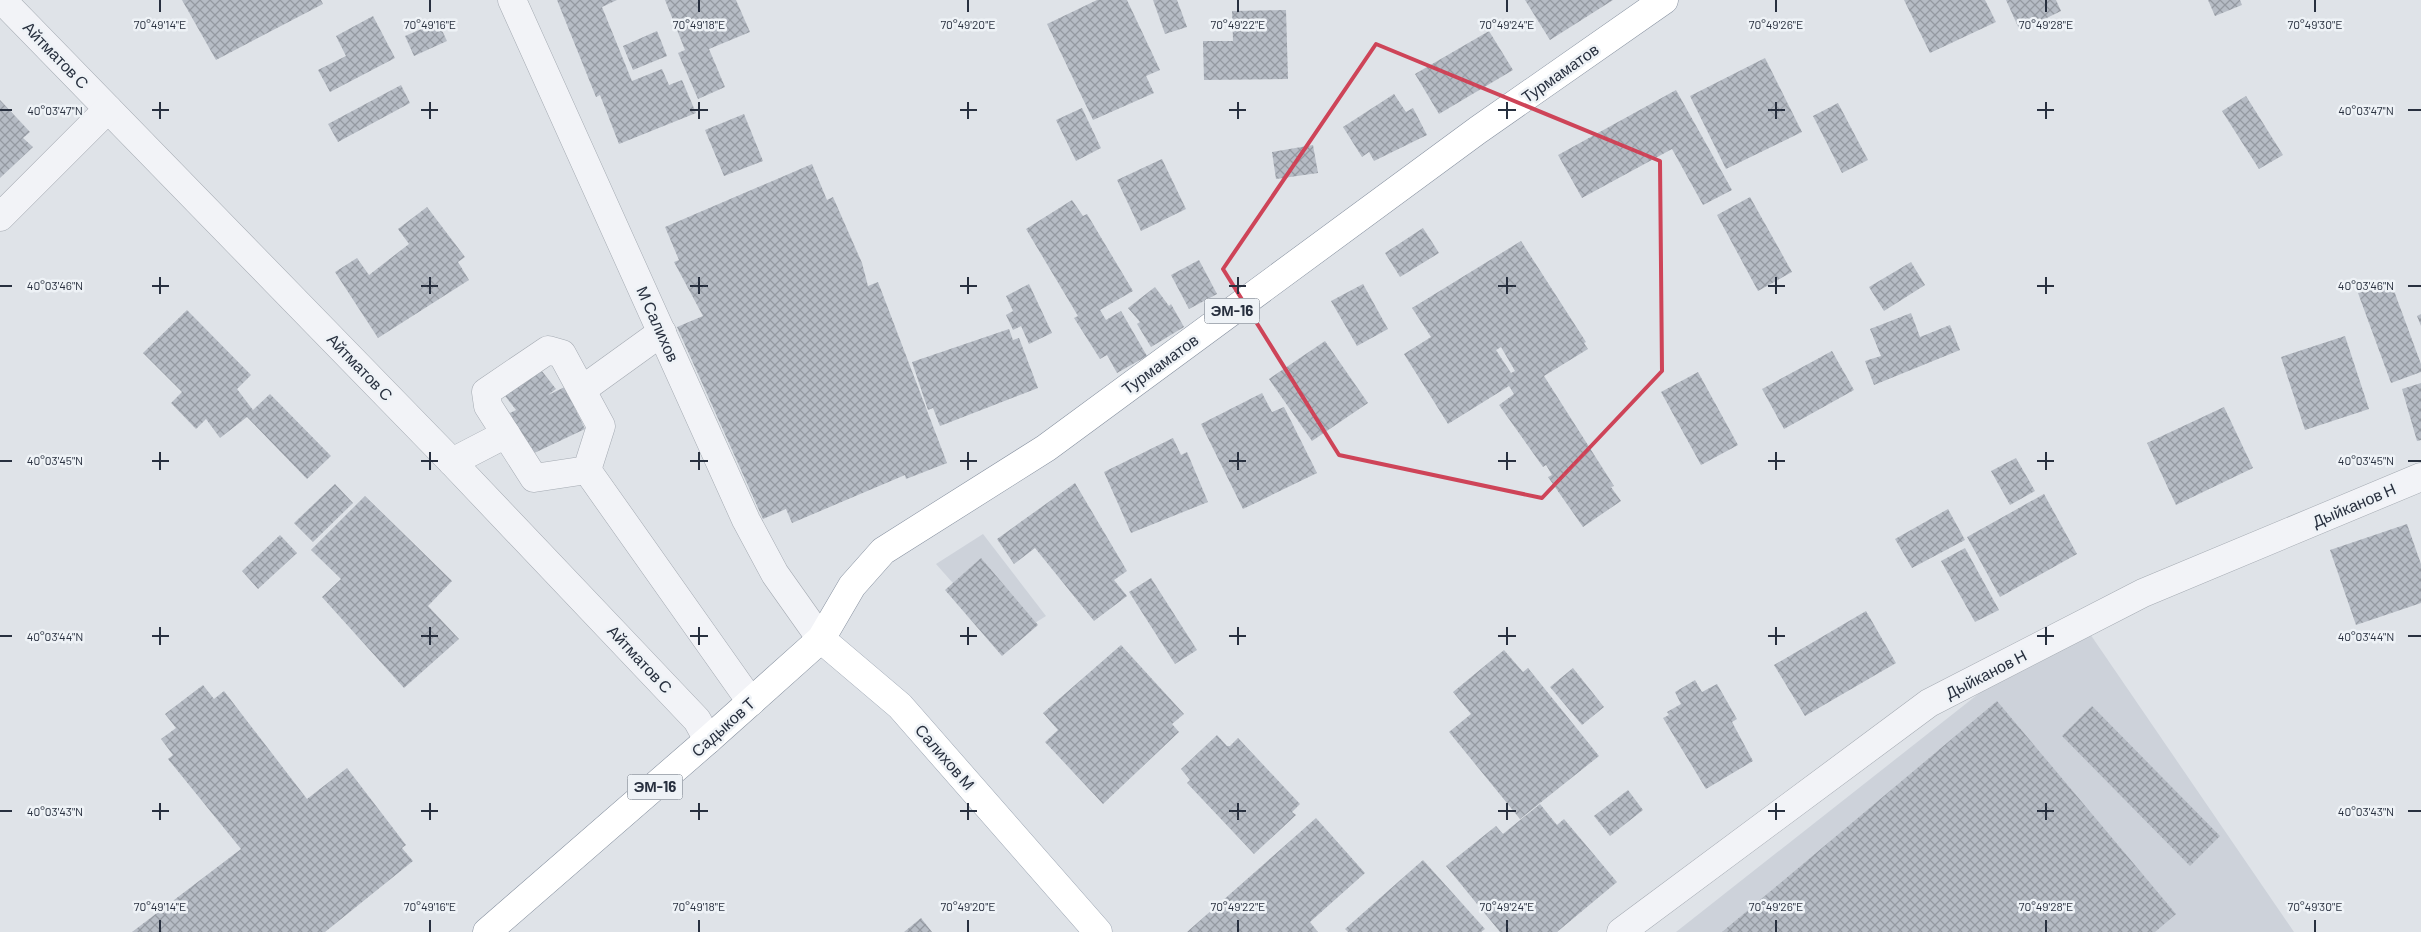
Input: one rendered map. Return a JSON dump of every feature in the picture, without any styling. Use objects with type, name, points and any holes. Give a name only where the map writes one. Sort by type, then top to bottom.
[{"type":"main road","name":"Турмаматов","points":[[821,639],[852,586],[883,551],[1046,448],[1478,130],[1664,0]]},
{"type":"main road","name":"Садыков Т","points":[[487,932],[821,639]]},
{"type":"main road","name":"Салихов М","points":[[821,639],[900,706],[1098,932]]},
{"type":"street","name":"Айтматов С","points":[[2,0],[452,462],[697,720],[708,740]]},
{"type":"street","name":"М Салихов","points":[[512,0],[746,520],[775,574],[821,639]]},
{"type":"street","points":[[0,217],[108,109]]},
{"type":"street","points":[[583,389],[662,332]]},
{"type":"street","points":[[548,350],[562,354],[583,389],[601,426],[587,470],[534,478],[488,406],[486,392],[548,350]]},
{"type":"street","points":[[452,462],[506,434]]},
{"type":"street","points":[[587,470],[751,702]]},
{"type":"street","name":"Дыйканов Н","points":[[1621,932],[1929,702],[2143,593],[2421,477]]},
{"type":"highlighted area","points":[[1376,44],[1660,161],[1662,371],[1542,498],[1339,455],[1223,269]]},
{"type":"shaded area","points":[[983,534],[1046,616],[1005,642],[936,564]]},
{"type":"shaded area","points":[[2088,631],[2294,932],[1676,932],[1991,684]]},
{"type":"building","points":[[182,0],[321,0],[323,4],[216,60]]},
{"type":"building","points":[[557,0],[617,0],[602,7],[632,81],[662,69],[669,85],[682,80],[696,113],[619,144],[600,95],[596,97]]},
{"type":"building","points":[[665,0],[736,0],[750,32],[709,49],[725,87],[698,99],[678,53],[685,50]]},
{"type":"building","points":[[1097,0],[1127,0],[1160,70],[1146,76],[1154,93],[1093,120],[1047,24]]},
{"type":"building","points":[[1153,0],[1177,0],[1187,27],[1165,34]]},
{"type":"building","points":[[1525,0],[1613,0],[1550,40]]},
{"type":"building","points":[[1904,0],[1985,0],[1996,22],[1930,53]]},
{"type":"building","points":[[2006,0],[2056,0],[2061,11],[2020,31]]},
{"type":"building","points":[[2208,0],[2240,0],[2242,5],[2215,16]]},
{"type":"building","points":[[1286,10],[1288,79],[1204,80],[1203,41],[1233,41],[1232,11]]},
{"type":"building","points":[[373,16],[395,58],[330,92],[318,70],[346,56],[336,36]]},
{"type":"building","points":[[438,22],[447,41],[414,56],[405,36]]},
{"type":"building","points":[[657,31],[667,56],[633,70],[623,46]]},
{"type":"building","points":[[1489,31],[1513,70],[1439,114],[1415,74]]},
{"type":"building","points":[[1765,58],[1802,132],[1726,169],[1690,96]]},
{"type":"building","points":[[401,85],[410,103],[338,142],[328,124]]},
{"type":"building","points":[[1676,90],[1732,190],[1703,205],[1672,149],[1582,198],[1558,155]]},
{"type":"building","points":[[1394,94],[1406,112],[1413,108],[1427,135],[1374,161],[1369,152],[1362,157],[1343,127]]},
{"type":"building","points":[[2246,96],[2283,155],[2259,169],[2222,111]]},
{"type":"building","points":[[0,100],[30,132],[23,138],[33,147],[0,178]]},
{"type":"building","points":[[1838,103],[1868,160],[1842,173],[1813,116]]},
{"type":"building","points":[[1082,108],[1101,148],[1076,161],[1056,120]]},
{"type":"building","points":[[744,114],[763,161],[724,176],[705,130]]},
{"type":"building","points":[[1313,145],[1318,173],[1276,179],[1272,152]]},
{"type":"building","points":[[1162,159],[1186,209],[1141,231],[1117,180]]},
{"type":"building","points":[[812,164],[827,200],[833,197],[862,263],[868,286],[878,282],[947,463],[906,479],[905,475],[792,523],[786,509],[763,519],[677,327],[703,316],[674,262],[679,260],[665,227]]},
{"type":"building","points":[[1750,197],[1792,272],[1758,291],[1717,215]]},
{"type":"building","points":[[1072,200],[1083,216],[1087,214],[1133,291],[1100,310],[1106,320],[1121,311],[1147,356],[1117,373],[1107,355],[1100,359],[1074,318],[1078,316],[1026,229]]},
{"type":"building","points":[[427,207],[465,257],[458,262],[469,280],[378,338],[335,272],[357,258],[369,275],[409,244],[398,229]]},
{"type":"building","points":[[1423,228],[1439,253],[1400,277],[1385,253]]},
{"type":"building","points":[[1521,241],[1586,342],[1584,343],[1588,349],[1544,376],[1614,486],[1611,487],[1621,501],[1583,527],[1548,477],[1552,475],[1546,465],[1543,467],[1499,405],[1514,394],[1509,386],[1448,424],[1404,354],[1431,337],[1412,308]],"holes":[[[1501,347],[1515,371],[1511,373],[1496,350]]]},
{"type":"building","points":[[1199,260],[1217,294],[1189,309],[1171,275]]},
{"type":"building","points":[[1911,262],[1925,285],[1884,311],[1869,287]]},
{"type":"building","points":[[2390,280],[2421,364],[2421,372],[2391,383],[2358,293]]},
{"type":"building","points":[[1029,284],[1052,333],[1029,344],[1021,326],[1013,330],[1006,315],[1013,311],[1006,296]]},
{"type":"building","points":[[1363,284],[1388,329],[1357,346],[1331,301]]},
{"type":"building","points":[[1155,287],[1169,306],[1171,304],[1184,327],[1151,347],[1137,324],[1140,322],[1128,308]]},
{"type":"building","points":[[187,310],[251,375],[237,389],[253,410],[270,394],[331,456],[307,479],[247,417],[220,438],[206,419],[196,429],[171,403],[182,392],[143,353]]},
{"type":"building","points":[[1911,313],[1920,337],[1950,325],[1960,350],[1874,385],[1865,361],[1881,356],[1870,329]]},
{"type":"building","points":[[2421,314],[2421,326],[2417,316]]},
{"type":"building","points":[[1009,329],[1013,340],[1019,338],[1038,388],[940,426],[933,408],[928,410],[912,362]]},
{"type":"building","points":[[2345,336],[2369,409],[2305,430],[2281,357]]},
{"type":"building","points":[[1325,341],[1368,403],[1312,441],[1269,379]]},
{"type":"building","points":[[1832,351],[1854,390],[1784,429],[1762,389]]},
{"type":"building","points":[[530,356],[556,389],[548,395],[565,387],[585,429],[528,456],[508,414],[516,410],[495,383]]},
{"type":"building","points":[[1698,372],[1738,445],[1701,465],[1661,392]]},
{"type":"building","points":[[2421,383],[2421,440],[2417,441],[2402,389]]},
{"type":"building","points":[[1262,393],[1272,412],[1284,407],[1317,473],[1243,509],[1201,424]]},
{"type":"building","points":[[2224,407],[2253,468],[2176,505],[2147,443]]},
{"type":"building","points":[[1173,438],[1181,455],[1187,452],[1208,502],[1131,533],[1104,472]]},
{"type":"building","points":[[2016,458],[2035,491],[2010,505],[1991,471]]},
{"type":"building","points":[[1075,483],[1127,571],[1114,580],[1127,596],[1094,621],[1035,548],[1014,564],[997,539]]},
{"type":"building","points":[[335,484],[353,503],[313,542],[294,523]]},
{"type":"building","points":[[2044,494],[2077,554],[2000,597],[1967,537]]},
{"type":"building","points":[[365,496],[452,581],[428,606],[459,639],[404,688],[322,597],[341,579],[311,550]]},
{"type":"building","points":[[1948,509],[1965,540],[1912,568],[1895,539]]},
{"type":"building","points":[[2407,524],[2421,564],[2421,603],[2356,625],[2330,550]]},
{"type":"building","points":[[280,535],[297,553],[258,589],[242,571]]},
{"type":"building","points":[[1965,548],[1999,610],[1975,622],[1941,561]]},
{"type":"building","points":[[981,558],[1038,625],[1002,656],[945,590]]},
{"type":"building","points":[[1151,578],[1197,650],[1175,664],[1129,592]]},
{"type":"building","points":[[1866,611],[1896,663],[1805,716],[1774,665]]},
{"type":"building","points":[[1121,645],[1184,714],[1172,724],[1179,732],[1103,804],[1045,742],[1058,730],[1043,713]]},
{"type":"building","points":[[1504,650],[1523,672],[1528,668],[1599,756],[1520,819],[1449,732],[1471,714],[1453,692]]},
{"type":"building","points":[[1573,668],[1604,707],[1582,725],[1550,687]]},
{"type":"building","points":[[1695,680],[1702,692],[1717,684],[1737,719],[1732,722],[1753,761],[1706,789],[1663,718],[1669,715],[1667,712],[1681,704],[1675,692]]},
{"type":"building","points":[[203,685],[214,699],[224,691],[307,799],[347,768],[406,845],[402,848],[413,861],[325,932],[132,932],[241,849],[168,759],[173,755],[161,739],[176,728],[165,714]]},
{"type":"building","points":[[1997,701],[2176,914],[2155,932],[1722,932]]},
{"type":"building","points":[[2092,706],[2220,836],[2190,866],[2062,736]]},
{"type":"building","points":[[1217,735],[1227,746],[1230,746],[1238,738],[1300,804],[1292,812],[1296,815],[1254,854],[1187,783],[1190,780],[1181,769]]},
{"type":"building","points":[[1628,790],[1643,810],[1610,836],[1594,816]]},
{"type":"building","points":[[1540,804],[1557,825],[1564,819],[1617,882],[1557,932],[1500,932],[1446,866],[1496,826],[1503,834]]},
{"type":"building","points":[[1316,818],[1365,873],[1310,922],[1318,932],[1187,932]]},
{"type":"building","points":[[1423,860],[1485,929],[1481,932],[1348,932],[1345,929]]},
{"type":"building","points":[[921,918],[932,932],[904,932]]}]
